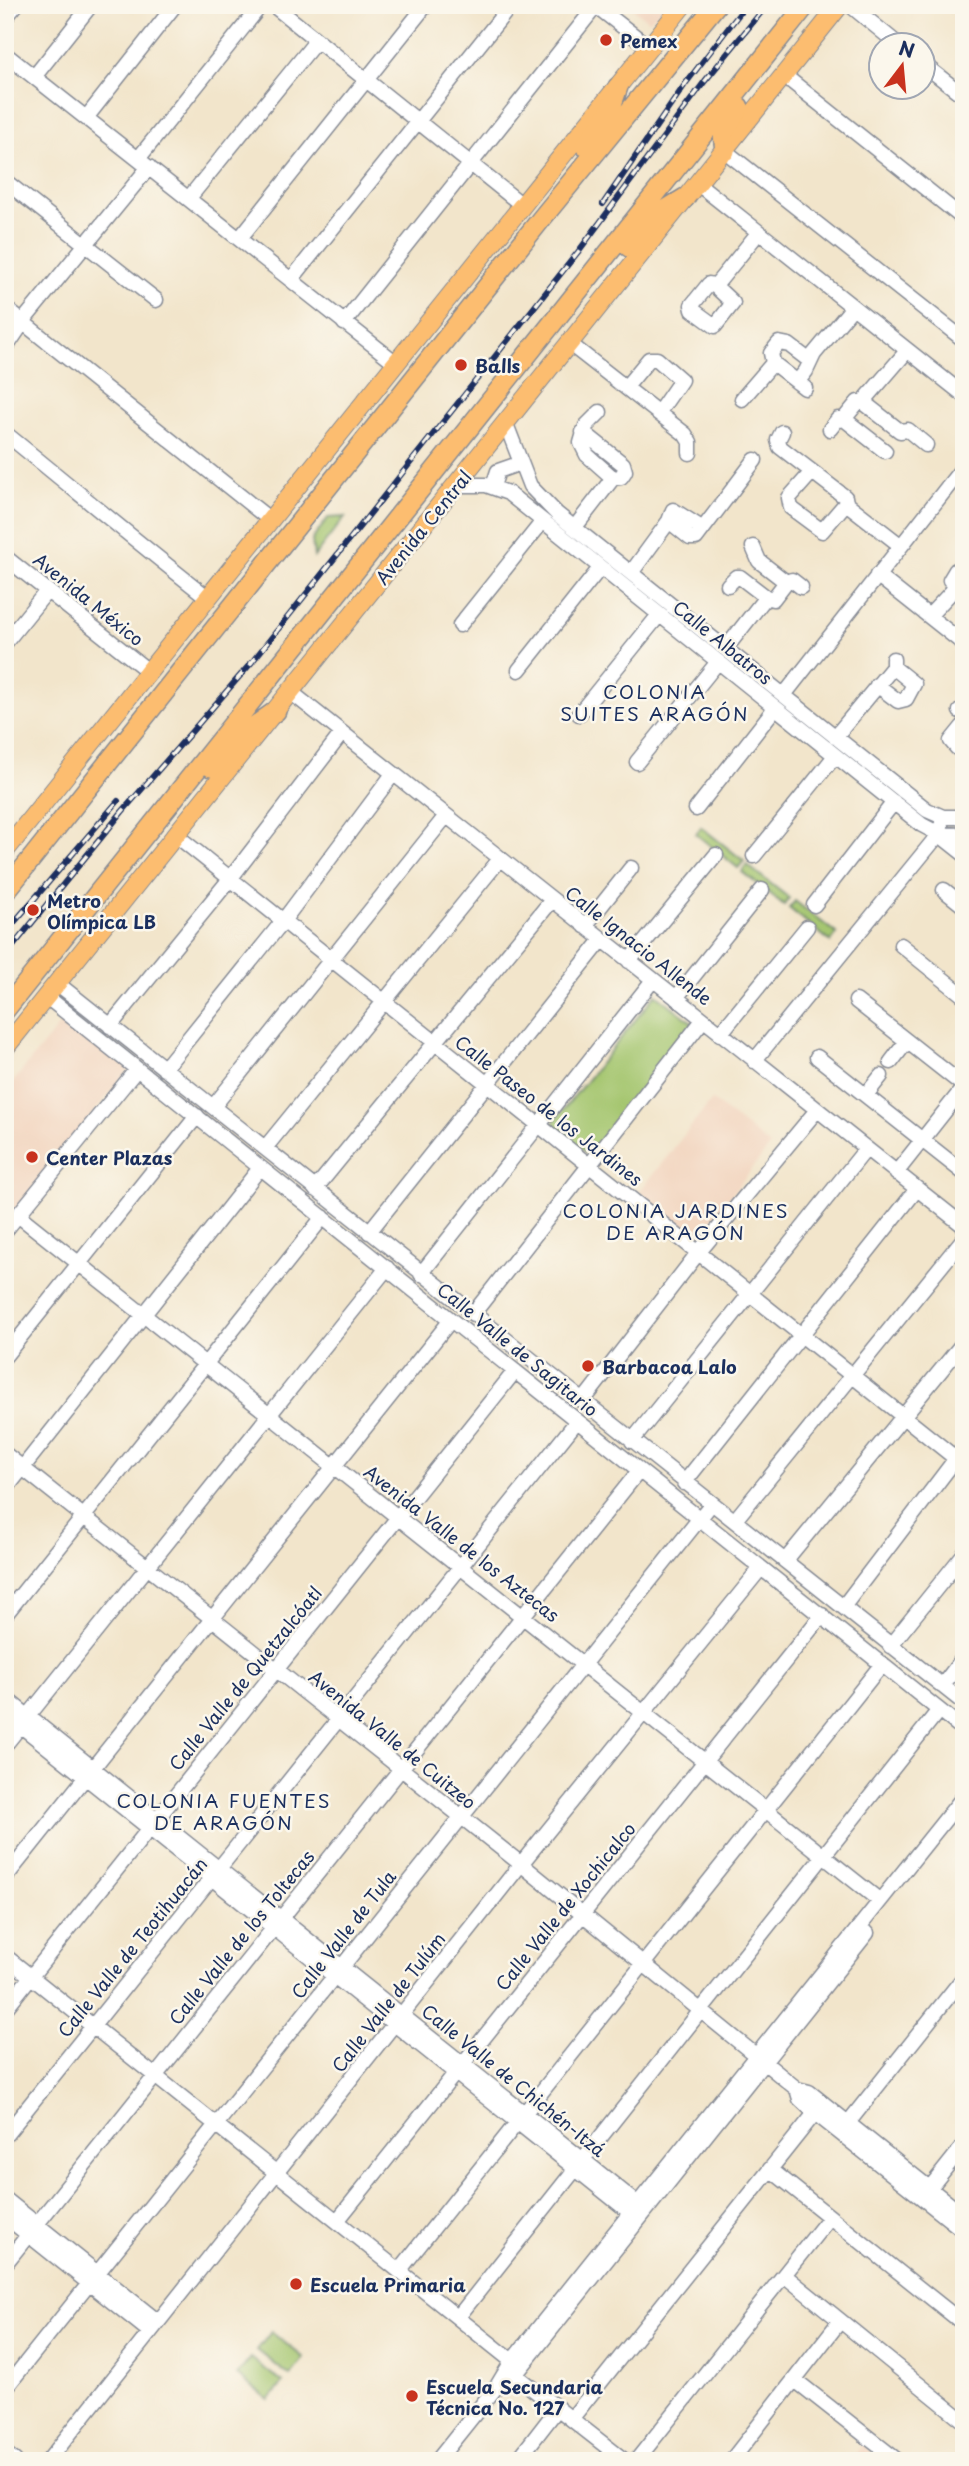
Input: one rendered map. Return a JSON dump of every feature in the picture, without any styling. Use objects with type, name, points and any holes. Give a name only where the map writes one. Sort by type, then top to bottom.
[{"type":"highway","points":[[5,892],[542,218],[716,5]]},
{"type":"highway","name":"Avenida Central","points":[[5,1010],[806,5]]},
{"type":"highway","points":[[725,151],[722,139],[726,127],[745,97],[761,61]]},
{"type":"highway","points":[[542,218],[556,187],[608,113],[618,87]]},
{"type":"highway","points":[[572,300],[613,264],[662,212],[691,191]]},
{"type":"highway","points":[[171,802],[245,733],[276,711]]},
{"type":"main road","points":[[5,851],[683,5]]},
{"type":"main road","name":"Avenida Central","points":[[5,1048],[691,191],[786,77],[840,5]]},
{"type":"street","points":[[5,18],[16,5]]},
{"type":"street","points":[[34,77],[91,5]]},
{"type":"street","points":[[86,118],[176,5]]},
{"type":"street","points":[[5,349],[86,244],[261,5]]},
{"type":"street","points":[[273,5],[522,205]]},
{"type":"street","points":[[240,238],[426,5]]},
{"type":"street","points":[[291,280],[511,5]]},
{"type":"street","points":[[850,5],[883,32]]},
{"type":"street","points":[[344,323],[595,6],[650,48]]},
{"type":"street","points":[[190,198],[317,40]]},
{"type":"street","points":[[5,54],[396,363]]},
{"type":"street","points":[[937,75],[964,96]]},
{"type":"street","points":[[786,77],[964,219]]},
{"type":"street","points":[[725,151],[964,340]]},
{"type":"street","points":[[5,181],[156,300]]},
{"type":"street","points":[[691,191],[759,232],[964,395]]},
{"type":"street","points":[[715,286],[759,232]]},
{"type":"street","points":[[810,361],[789,345],[781,343],[771,352],[773,363],[801,385],[810,361],[852,307]]},
{"type":"street","points":[[5,308],[269,519]]},
{"type":"street","points":[[570,344],[659,412],[689,439],[690,453]]},
{"type":"street","points":[[844,419],[858,402],[863,402],[907,351]]},
{"type":"street","points":[[626,387],[653,358],[681,380],[659,412]]},
{"type":"street","points":[[742,399],[773,363]]},
{"type":"street","points":[[863,402],[900,431],[908,430],[926,445]]},
{"type":"street","points":[[575,527],[613,478],[623,476],[624,467],[583,432],[600,412]]},
{"type":"street","points":[[830,429],[838,419],[844,419],[885,457],[900,431]]},
{"type":"street","name":"Calle Albatros","points":[[506,424],[518,464],[535,493],[835,737],[928,810],[943,817]]},
{"type":"street","points":[[782,432],[778,440],[780,447],[845,497],[846,503],[900,545]]},
{"type":"street","points":[[5,433],[92,502],[107,519],[207,597]]},
{"type":"street","points":[[631,573],[669,521],[668,516],[674,509],[703,529],[755,460]]},
{"type":"street","points":[[457,485],[493,486],[498,471],[518,464]]},
{"type":"street","points":[[784,695],[964,466]]},
{"type":"street","points":[[812,472],[789,498],[791,508],[822,531],[846,503]]},
{"type":"street","name":"Calle Albatros","points":[[493,486],[508,493],[717,663],[894,803],[964,854]]},
{"type":"street","points":[[460,625],[543,521]]},
{"type":"street","points":[[743,579],[756,554],[786,582]]},
{"type":"street","name":"Avenida México","points":[[5,557],[148,671]]},
{"type":"street","points":[[519,670],[600,568]]},
{"type":"street","points":[[929,616],[960,590],[950,580],[956,570]]},
{"type":"street","points":[[877,575],[962,640]]},
{"type":"street","points":[[728,586],[736,577],[743,579],[766,597],[773,599],[786,582],[792,580],[801,586]]},
{"type":"street","points":[[5,643],[47,591]]},
{"type":"street","points":[[726,648],[766,597]]},
{"type":"street","points":[[579,714],[659,615]]},
{"type":"street","points":[[637,762],[717,663]]},
{"type":"street","points":[[835,737],[893,663],[914,684],[906,699],[898,701],[877,685]]},
{"type":"street","name":"Calle Ignacio Allende","points":[[292,692],[964,1226]]},
{"type":"street","points":[[696,809],[775,708]]},
{"type":"street","points":[[962,716],[951,741],[957,748],[964,750]]},
{"type":"street","points":[[110,1026],[230,879],[342,733]]},
{"type":"street","points":[[754,856],[835,756]]},
{"type":"street","points":[[164,1069],[283,921],[393,774]]},
{"type":"street","points":[[814,905],[894,803]]},
{"type":"street","points":[[213,1107],[446,816]]},
{"type":"street","points":[[754,1061],[939,834],[943,817],[964,817]]},
{"type":"street","points":[[939,834],[964,835]]},
{"type":"street","name":"Calle Paseo de los Jardines","points":[[177,836],[331,962],[852,1376],[961,1457]]},
{"type":"street","points":[[629,961],[716,855]]},
{"type":"street","points":[[265,1148],[500,859]]},
{"type":"street","points":[[585,926],[631,868]]},
{"type":"street","points":[[676,998],[762,890]]},
{"type":"street","points":[[944,890],[964,906]]},
{"type":"street","points":[[315,1189],[552,900]]},
{"type":"street","points":[[720,1034],[807,927]]},
{"type":"street","points":[[369,1232],[602,940]]},
{"type":"street","points":[[901,945],[964,996]]},
{"type":"street","points":[[421,1274],[653,980]]},
{"type":"street","name":"Calle Valle de Sagitario","points":[[53,991],[110,1026],[964,1703]]},
{"type":"street","name":"Calle Valle de Sagitario","points":[[53,991],[137,1069],[964,1730]]},
{"type":"street","points":[[856,1001],[964,1087],[896,1173]]},
{"type":"street","points":[[472,1314],[703,1020]]},
{"type":"street","points":[[891,1062],[907,1041]]},
{"type":"street","points":[[817,1057],[964,1173]]},
{"type":"street","points":[[5,1231],[137,1069]]},
{"type":"street","points":[[866,1095],[881,1076]]},
{"type":"street","points":[[583,1401],[698,1252],[817,1110]]},
{"type":"street","points":[[5,1356],[197,1116]]},
{"type":"street","points":[[632,1441],[866,1149]]},
{"type":"street","points":[[5,1490],[260,1168]]},
{"type":"street","points":[[684,1483],[917,1189]]},
{"type":"street","name":"Avenida Valle de los Aztecas","points":[[18,1215],[880,1901]]},
{"type":"street","points":[[5,1615],[323,1217]]},
{"type":"street","points":[[735,1520],[964,1238]]},
{"type":"street","points":[[5,1745],[149,1569],[387,1268]]},
{"type":"street","points":[[5,1878],[451,1321]]},
{"type":"street","points":[[785,1561],[964,1342]]},
{"type":"street","name":"Calle Valle de Quetzalcóatl","points":[[5,2009],[515,1371]]},
{"type":"street","name":"Calle Valle de Teotihuacán","points":[[5,2136],[577,1421]]},
{"type":"street","name":"Avenida Valle de Cuitzeo","points":[[5,1454],[702,2009],[796,2089],[809,2092],[819,2108]]},
{"type":"street","points":[[843,1608],[961,1457]]},
{"type":"street","name":"Calle Valle de los Toltecas","points":[[5,2264],[639,1471]]},
{"type":"street","name":"Calle Valle de Tula","points":[[5,2389],[712,1503]]},
{"type":"street","points":[[890,1646],[964,1554]]},
{"type":"street","name":"Calle Valle de Tulúm","points":[[47,2461],[521,1864],[761,1568]]},
{"type":"street","name":"Calle Valle de Xochicalco","points":[[337,2221],[822,1615]]},
{"type":"street","points":[[942,1686],[964,1657]]},
{"type":"street","points":[[399,2271],[882,1664]]},
{"type":"street","name":"Calle Valle de Chichén-Itzá","points":[[5,1698],[24,1721],[635,2209]]},
{"type":"street","points":[[458,2317],[826,1856],[939,1710]]},
{"type":"street","name":"Calle Valle de Chichén-Itzá","points":[[5,1713],[24,1721]]},
{"type":"street","points":[[437,2461],[761,2058],[964,1796]]},
{"type":"street","points":[[514,2368],[635,2209],[964,1811]]},
{"type":"street","points":[[5,1956],[458,2317],[558,2408],[625,2461]]},
{"type":"street","points":[[848,2123],[964,1977]]},
{"type":"street","points":[[819,2108],[848,2123],[964,2231]]},
{"type":"street","points":[[572,2418],[819,2108]]},
{"type":"street","points":[[819,2108],[926,2193],[964,2216]]},
{"type":"street","points":[[926,2193],[964,2146]]},
{"type":"street","points":[[770,2169],[964,2324]]},
{"type":"street","points":[[5,2199],[33,2229],[153,2326]]},
{"type":"street","points":[[5,2216],[33,2229]]},
{"type":"street","points":[[636,2461],[830,2217]]},
{"type":"street","points":[[784,2275],[964,2421]]},
{"type":"street","points":[[730,2461],[840,2321]]},
{"type":"street","points":[[795,2380],[898,2461]]},
{"type":"street","points":[[517,2461],[558,2408]]},
{"type":"street","points":[[5,2453],[15,2461]]},
{"type":"shaded area","points":[[629,5],[667,5],[649,21]]},
{"type":"shaded area","name":"Center Plazas","points":[[65,1018],[130,1068],[5,1222],[5,1092]]},
{"type":"shaded area","points":[[712,1100],[770,1146],[697,1238],[639,1192]]},
{"type":"shaded area","points":[[862,2445],[882,2461],[850,2461]]},
{"type":"green space","points":[[345,517],[314,557],[312,540],[328,518]]},
{"type":"green space","points":[[701,827],[744,861],[738,868],[696,834]]},
{"type":"green space","points":[[747,865],[789,898],[784,905],[742,872]]},
{"type":"green space","points":[[795,901],[837,934],[831,942],[789,908]]},
{"type":"green space","points":[[656,994],[693,1023],[589,1155],[551,1125]]},
{"type":"green space","points":[[271,2332],[304,2358],[290,2376],[257,2350]]},
{"type":"green space","points":[[251,2358],[283,2383],[269,2400],[237,2375]]},
{"type":"railway","points":[[603,204],[686,83],[746,5]]},
{"type":"railway","points":[[5,956],[122,812],[252,662],[578,252],[705,81],[767,5]]},
{"type":"railway","points":[[5,933],[118,801]]},
{"type":"place","name":"Pemex","points":[[606,40]]},
{"type":"place","name":"Balls","points":[[461,365]]},
{"type":"place","name":"Metro Olímpica LB","points":[[33,910]]},
{"type":"place","name":"Center Plazas","points":[[32,1157]]},
{"type":"place","name":"Barbacoa Lalo","points":[[588,1366]]},
{"type":"place","name":"Escuela Primaria","points":[[296,2284]]},
{"type":"place","name":"Escuela Secundaria Técnica No. 127","points":[[412,2396]]},
{"type":"district","name":"COLONIA SUITES ARAGÓN","points":[[655,702]]},
{"type":"district","name":"COLONIA JARDINES DE ARAGÓN","points":[[676,1221]]},
{"type":"district","name":"COLONIA FUENTES DE ARAGÓN","points":[[224,1811]]}]
